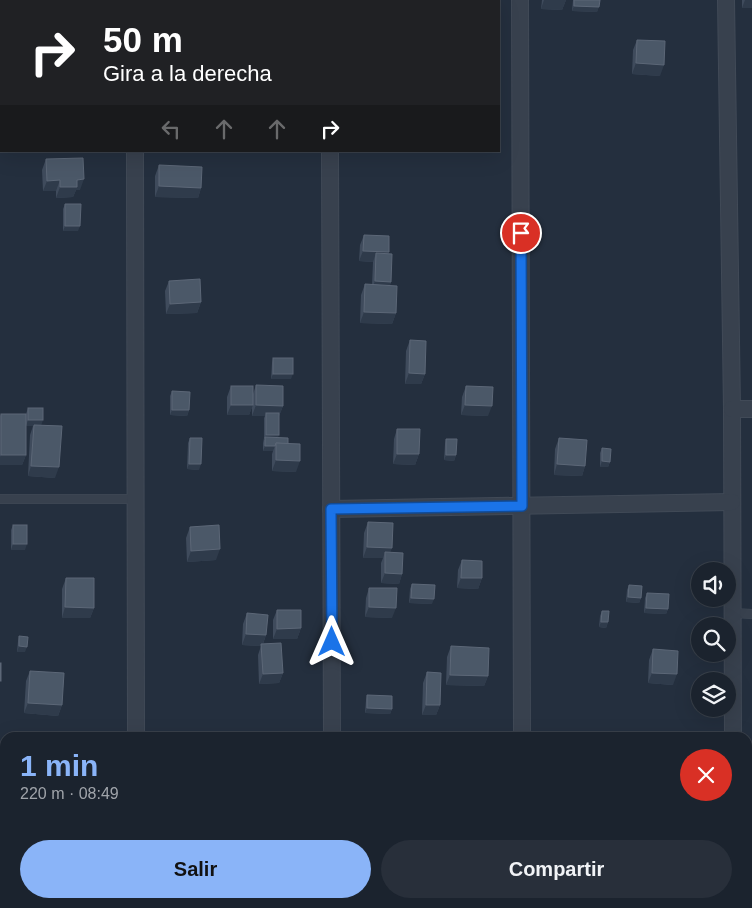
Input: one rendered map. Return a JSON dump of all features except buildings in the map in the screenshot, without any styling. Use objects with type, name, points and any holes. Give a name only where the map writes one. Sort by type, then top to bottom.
[{"type":"street","points":[[520,0],[522,732]]},
{"type":"street","points":[[726,0],[732,410],[733,732]]},
{"type":"street","points":[[135,152],[136,732]]},
{"type":"street","points":[[330,152],[332,732]]},
{"type":"street","points":[[732,410],[752,410]]},
{"type":"street","points":[[331,509],[732,502]]},
{"type":"lane","points":[[0,499],[136,500]]},
{"type":"lane","points":[[733,613],[752,614]]},
{"type":"route","points":[[332,642],[331,509],[522,506],[521,233]]}]
